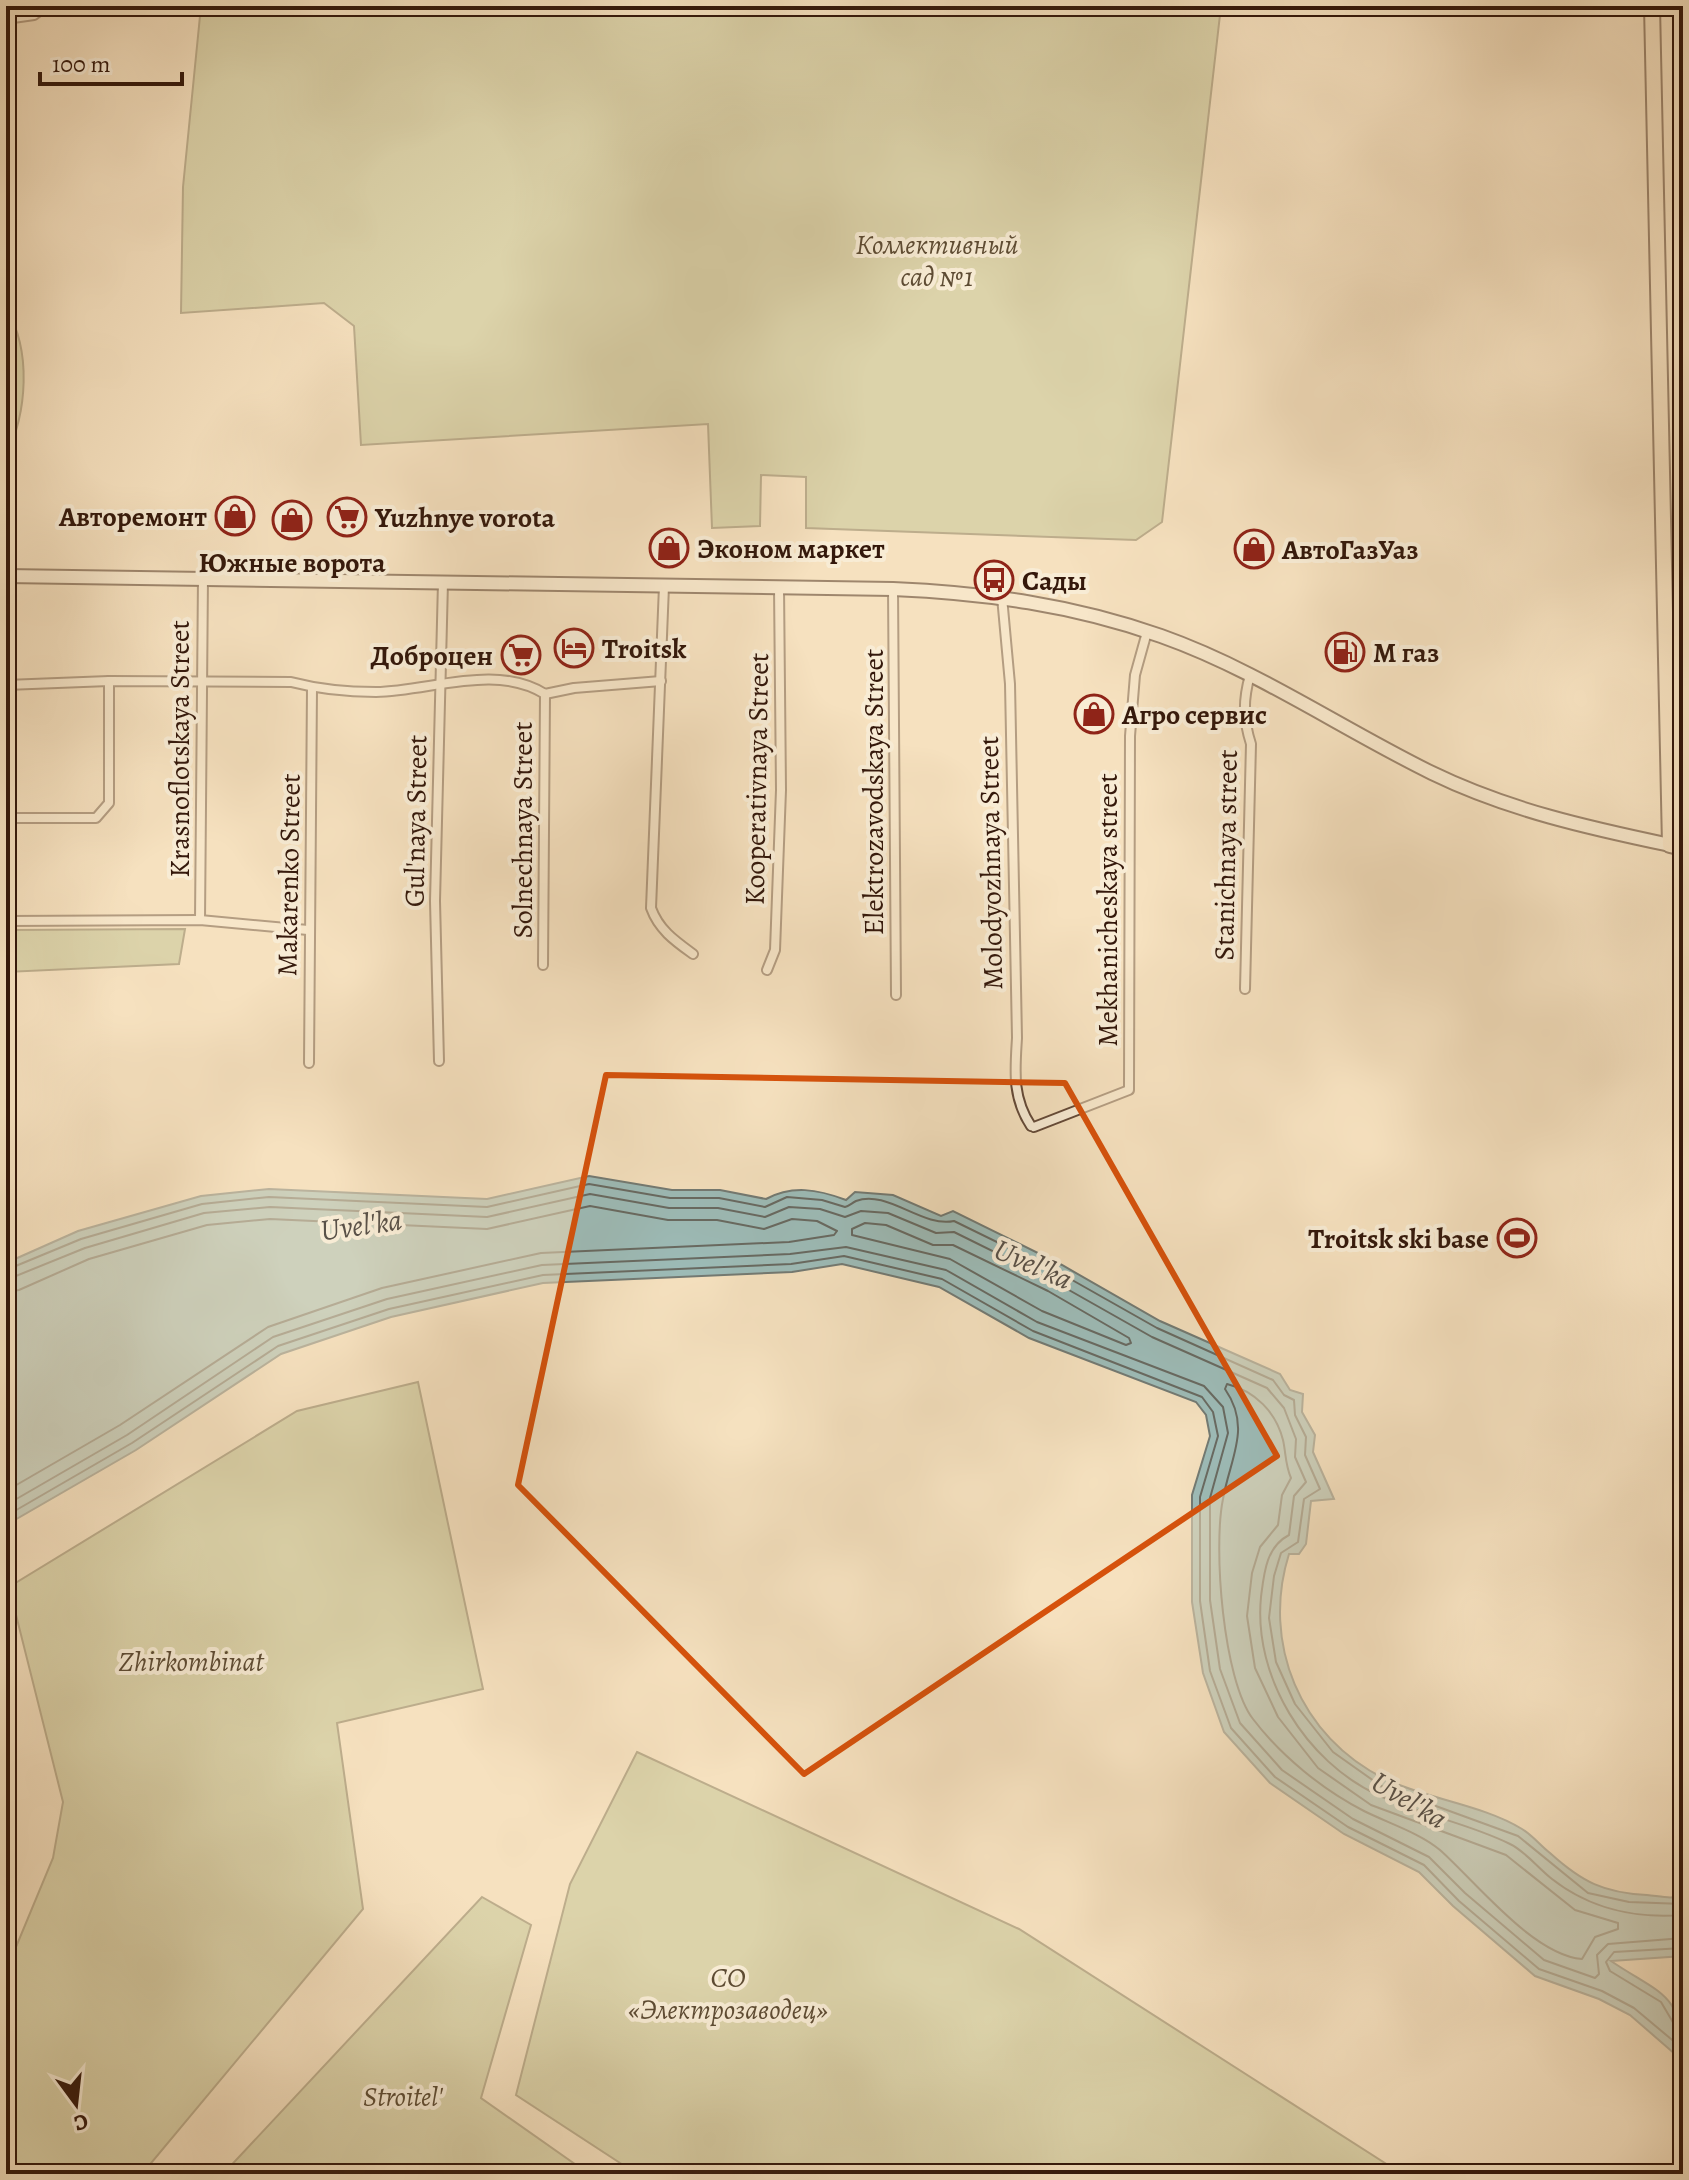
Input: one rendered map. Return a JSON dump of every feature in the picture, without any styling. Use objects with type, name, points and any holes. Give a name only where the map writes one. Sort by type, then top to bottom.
[{"type":"highway","points":[[1652,6],[1677,846]]},
{"type":"main road","points":[[6,576],[893,589],[1002,596],[1073,610],[1147,632],[1250,675],[1370,742],[1474,791],[1538,814],[1677,846]]},
{"type":"street","points":[[6,19],[34,15],[46,6]]},
{"type":"street","name":"Krasnoflotskaya Street","points":[[200,920],[203,577]]},
{"type":"street","name":"Gul'naya Street","points":[[439,1061],[435,901],[443,582]]},
{"type":"street","points":[[664,586],[651,908],[656,921],[670,937],[693,954]]},
{"type":"street","name":"Kooperativnaya Street","points":[[767,970],[775,950],[781,790],[779,587]]},
{"type":"street","name":"Elektrozavodskaya Street","points":[[893,589],[896,995]]},
{"type":"street","name":"Molodyozhnaya Street","points":[[1002,596],[1010,684],[1017,1038],[1014,1084],[1018,1106],[1032,1126]]},
{"type":"street","name":"Mekhanicheskaya street","points":[[1032,1126],[1129,1090],[1130,736],[1135,675],[1147,632]]},
{"type":"street","name":"Stanichnaya street","points":[[1245,989],[1251,744],[1243,717],[1250,675]]},
{"type":"street","points":[[6,685],[109,681],[291,682],[312,688],[377,692],[457,680],[526,682],[545,694],[574,688],[661,681]]},
{"type":"street","points":[[6,818],[96,818],[104,812],[109,803],[109,681]]},
{"type":"street","name":"Makarenko Street","points":[[309,1063],[312,688]]},
{"type":"street","name":"Solnechnaya Street","points":[[543,965],[545,694]]},
{"type":"street","points":[[6,921],[200,920],[308,930]]},
{"type":"highlighted area","points":[[606,1075],[1065,1083],[1277,1456],[804,1774],[518,1485]]},
{"type":"green space","name":"Коллективный сад №1","points":[[201,6],[1221,6],[1162,522],[1136,540],[806,528],[806,477],[761,475],[760,526],[712,528],[708,424],[361,445],[354,326],[324,303],[181,313],[183,187]]},
{"type":"green space","points":[[6,308],[20,343],[24,382],[19,421],[6,456]]},
{"type":"green space","points":[[185,929],[179,964],[6,972],[6,930]]},
{"type":"green space","name":"Zhirkombinat","points":[[418,1382],[483,1689],[337,1723],[363,1909],[142,2174],[23,2174],[6,2164],[6,1971],[53,1858],[63,1802],[9,1587],[297,1411]]},
{"type":"green space","name":"СО «Электрозаводец»","points":[[637,1752],[1019,1929],[1402,2174],[637,2174],[516,2095],[570,1884]]},
{"type":"green space","name":"Stroitel'","points":[[482,1897],[531,1925],[481,2098],[589,2174],[223,2174]]},
{"type":"water","name":"Uvel'ka","points":[[589,1176],[672,1190],[720,1190],[766,1199],[795,1190],[815,1191],[846,1200],[855,1192],[893,1195],[941,1216],[953,1211],[1062,1265],[1160,1321],[1280,1374],[1290,1390],[1303,1394],[1302,1412],[1315,1435],[1313,1452],[1334,1499],[1311,1501],[1306,1544],[1299,1554],[1289,1554],[1282,1587],[1280,1621],[1285,1653],[1295,1684],[1310,1713],[1330,1739],[1355,1761],[1401,1786],[1507,1821],[1526,1831],[1583,1879],[1618,1892],[1670,1897],[1683,1895],[1683,1956],[1611,1961],[1666,1998],[1679,2021],[1683,2061],[1630,2015],[1599,1999],[1535,1976],[1453,1906],[1419,1872],[1344,1834],[1270,1783],[1224,1732],[1203,1673],[1192,1602],[1192,1495],[1210,1436],[1206,1415],[1196,1402],[1029,1338],[939,1287],[842,1264],[792,1272],[543,1283],[391,1317],[281,1354],[136,1450],[6,1525],[6,1263],[78,1231],[201,1196],[269,1189],[487,1199]]},
{"type":"place","name":"Авторемонт","points":[[235,516]]},
{"type":"place","name":"Yuzhnye vorota","points":[[347,517]]},
{"type":"place","name":"Южные ворота","points":[[292,520]]},
{"type":"place","name":"Эконом маркет","points":[[669,548]]},
{"type":"place","name":"АвтоГазУаз","points":[[1254,549]]},
{"type":"place","name":"Сады","points":[[994,580]]},
{"type":"place","name":"Troitsk","points":[[574,648]]},
{"type":"place","name":"М газ","points":[[1345,652]]},
{"type":"place","name":"Доброцен","points":[[521,655]]},
{"type":"place","name":"Агро сервис","points":[[1094,714]]},
{"type":"place","name":"Troitsk ski base","points":[[1517,1238]]}]
